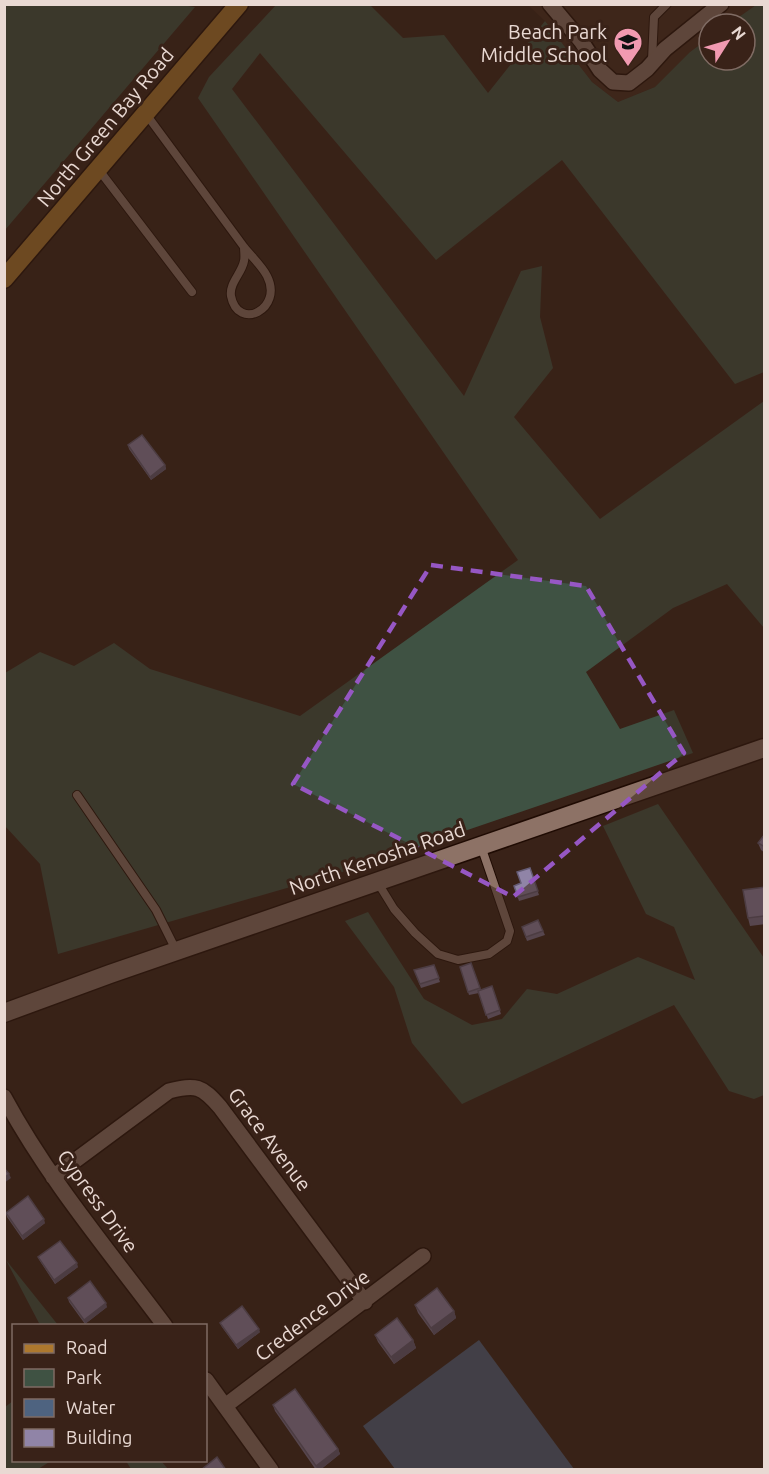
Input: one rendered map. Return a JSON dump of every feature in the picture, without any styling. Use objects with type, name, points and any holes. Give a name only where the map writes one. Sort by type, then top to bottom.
[{"type":"main road","name":"North Green Bay Road","points":[[4,279],[239,4]]},
{"type":"street","points":[[550,4],[581,41],[600,70],[613,82],[629,82],[647,69],[664,49],[721,4]]},
{"type":"street","name":"North Kenosha Road","points":[[4,1013],[377,881],[765,748]]},
{"type":"street","name":"Grace Avenue","points":[[53,1177],[169,1091],[188,1086],[206,1092],[220,1107],[365,1302]]},
{"type":"street","name":"Cypress Drive","points":[[4,1097],[53,1177],[163,1324]]},
{"type":"street","name":"Credence Drive","points":[[225,1406],[423,1256]]},
{"type":"street","points":[[207,1381],[271,1470]]},
{"type":"lane","points":[[652,61],[654,17],[667,4]]},
{"type":"lane","points":[[146,112],[267,275],[271,286],[271,297],[267,306],[250,315],[240,313],[234,305],[231,294],[233,284],[244,262],[244,247]]},
{"type":"lane","points":[[99,170],[192,292]]},
{"type":"lane","points":[[77,795],[145,893],[177,951]]},
{"type":"lane","points":[[377,881],[394,909],[438,954],[458,960],[489,954],[507,941],[510,931],[481,846]]},
{"type":"highlighted area","points":[[431,565],[586,586],[684,753],[513,897],[293,784]]},
{"type":"shaded area","name":"Beach Park Middle School","points":[[528,5],[756,5],[746,12],[697,12],[697,47],[655,87],[618,102],[592,82],[545,21]]},
{"type":"green space","points":[[5,5],[181,5],[195,7],[5,230]]},
{"type":"green space","points":[[276,5],[370,5],[403,38],[444,35],[488,93],[545,21],[592,82],[618,102],[655,87],[697,47],[697,72],[757,72],[757,12],[746,12],[756,5],[764,5],[764,372],[735,384],[562,160],[436,260],[260,53],[232,89],[464,396],[521,271],[542,266],[540,317],[553,368],[514,417],[600,519],[764,401],[764,628],[727,584],[673,608],[586,672],[620,729],[674,710],[693,753],[356,868],[58,954],[40,864],[5,826],[5,673],[40,652],[74,666],[114,643],[150,669],[300,716],[518,560],[198,98],[209,77]]},
{"type":"green space","points":[[658,804],[764,958],[764,1095],[754,1099],[729,1091],[674,1005],[462,1104],[412,1043],[394,987],[345,921],[368,912],[424,999],[472,1025],[502,1019],[527,989],[557,994],[638,957],[695,980],[674,927],[646,914],[603,826]]},
{"type":"green space","points":[[6,1260],[57,1324],[39,1324]]},
{"type":"green space","points":[[12,1402],[12,1462],[49,1462],[38,1469],[5,1469],[5,1407]]},
{"type":"green space","points":[[127,1462],[162,1462],[168,1469],[131,1469]]},
{"type":"water","points":[[479,1340],[574,1469],[395,1469],[363,1426]]},
{"type":"building","points":[[142,435],[165,465],[150,477],[128,445]]},
{"type":"building","points":[[765,834],[765,847],[758,843]]},
{"type":"building","points":[[530,868],[538,891],[518,897],[514,886],[521,883],[517,872]]},
{"type":"building","points":[[765,887],[765,916],[748,918],[743,890]]},
{"type":"building","points":[[538,920],[543,931],[526,937],[522,927]]},
{"type":"building","points":[[471,963],[480,988],[468,992],[460,967]]},
{"type":"building","points":[[434,965],[439,978],[420,984],[414,970]]},
{"type":"building","points":[[492,986],[500,1010],[486,1015],[478,991]]},
{"type":"building","points":[[4,1168],[9,1174],[4,1178]]},
{"type":"building","points":[[28,1196],[44,1219],[22,1236],[6,1213]]},
{"type":"building","points":[[60,1241],[77,1263],[54,1280],[38,1257]]},
{"type":"building","points":[[90,1281],[106,1303],[84,1320],[68,1298]]},
{"type":"building","points":[[437,1288],[454,1311],[431,1328],[415,1305]]},
{"type":"building","points":[[242,1306],[259,1329],[236,1345],[220,1323]]},
{"type":"building","points":[[397,1318],[413,1340],[391,1357],[375,1335]]},
{"type":"building","points":[[295,1389],[338,1449],[316,1466],[273,1405]]},
{"type":"building","points":[[217,1457],[226,1470],[201,1470]]},
{"type":"place","name":"Beach Park Middle School","points":[[628,68]]}]
